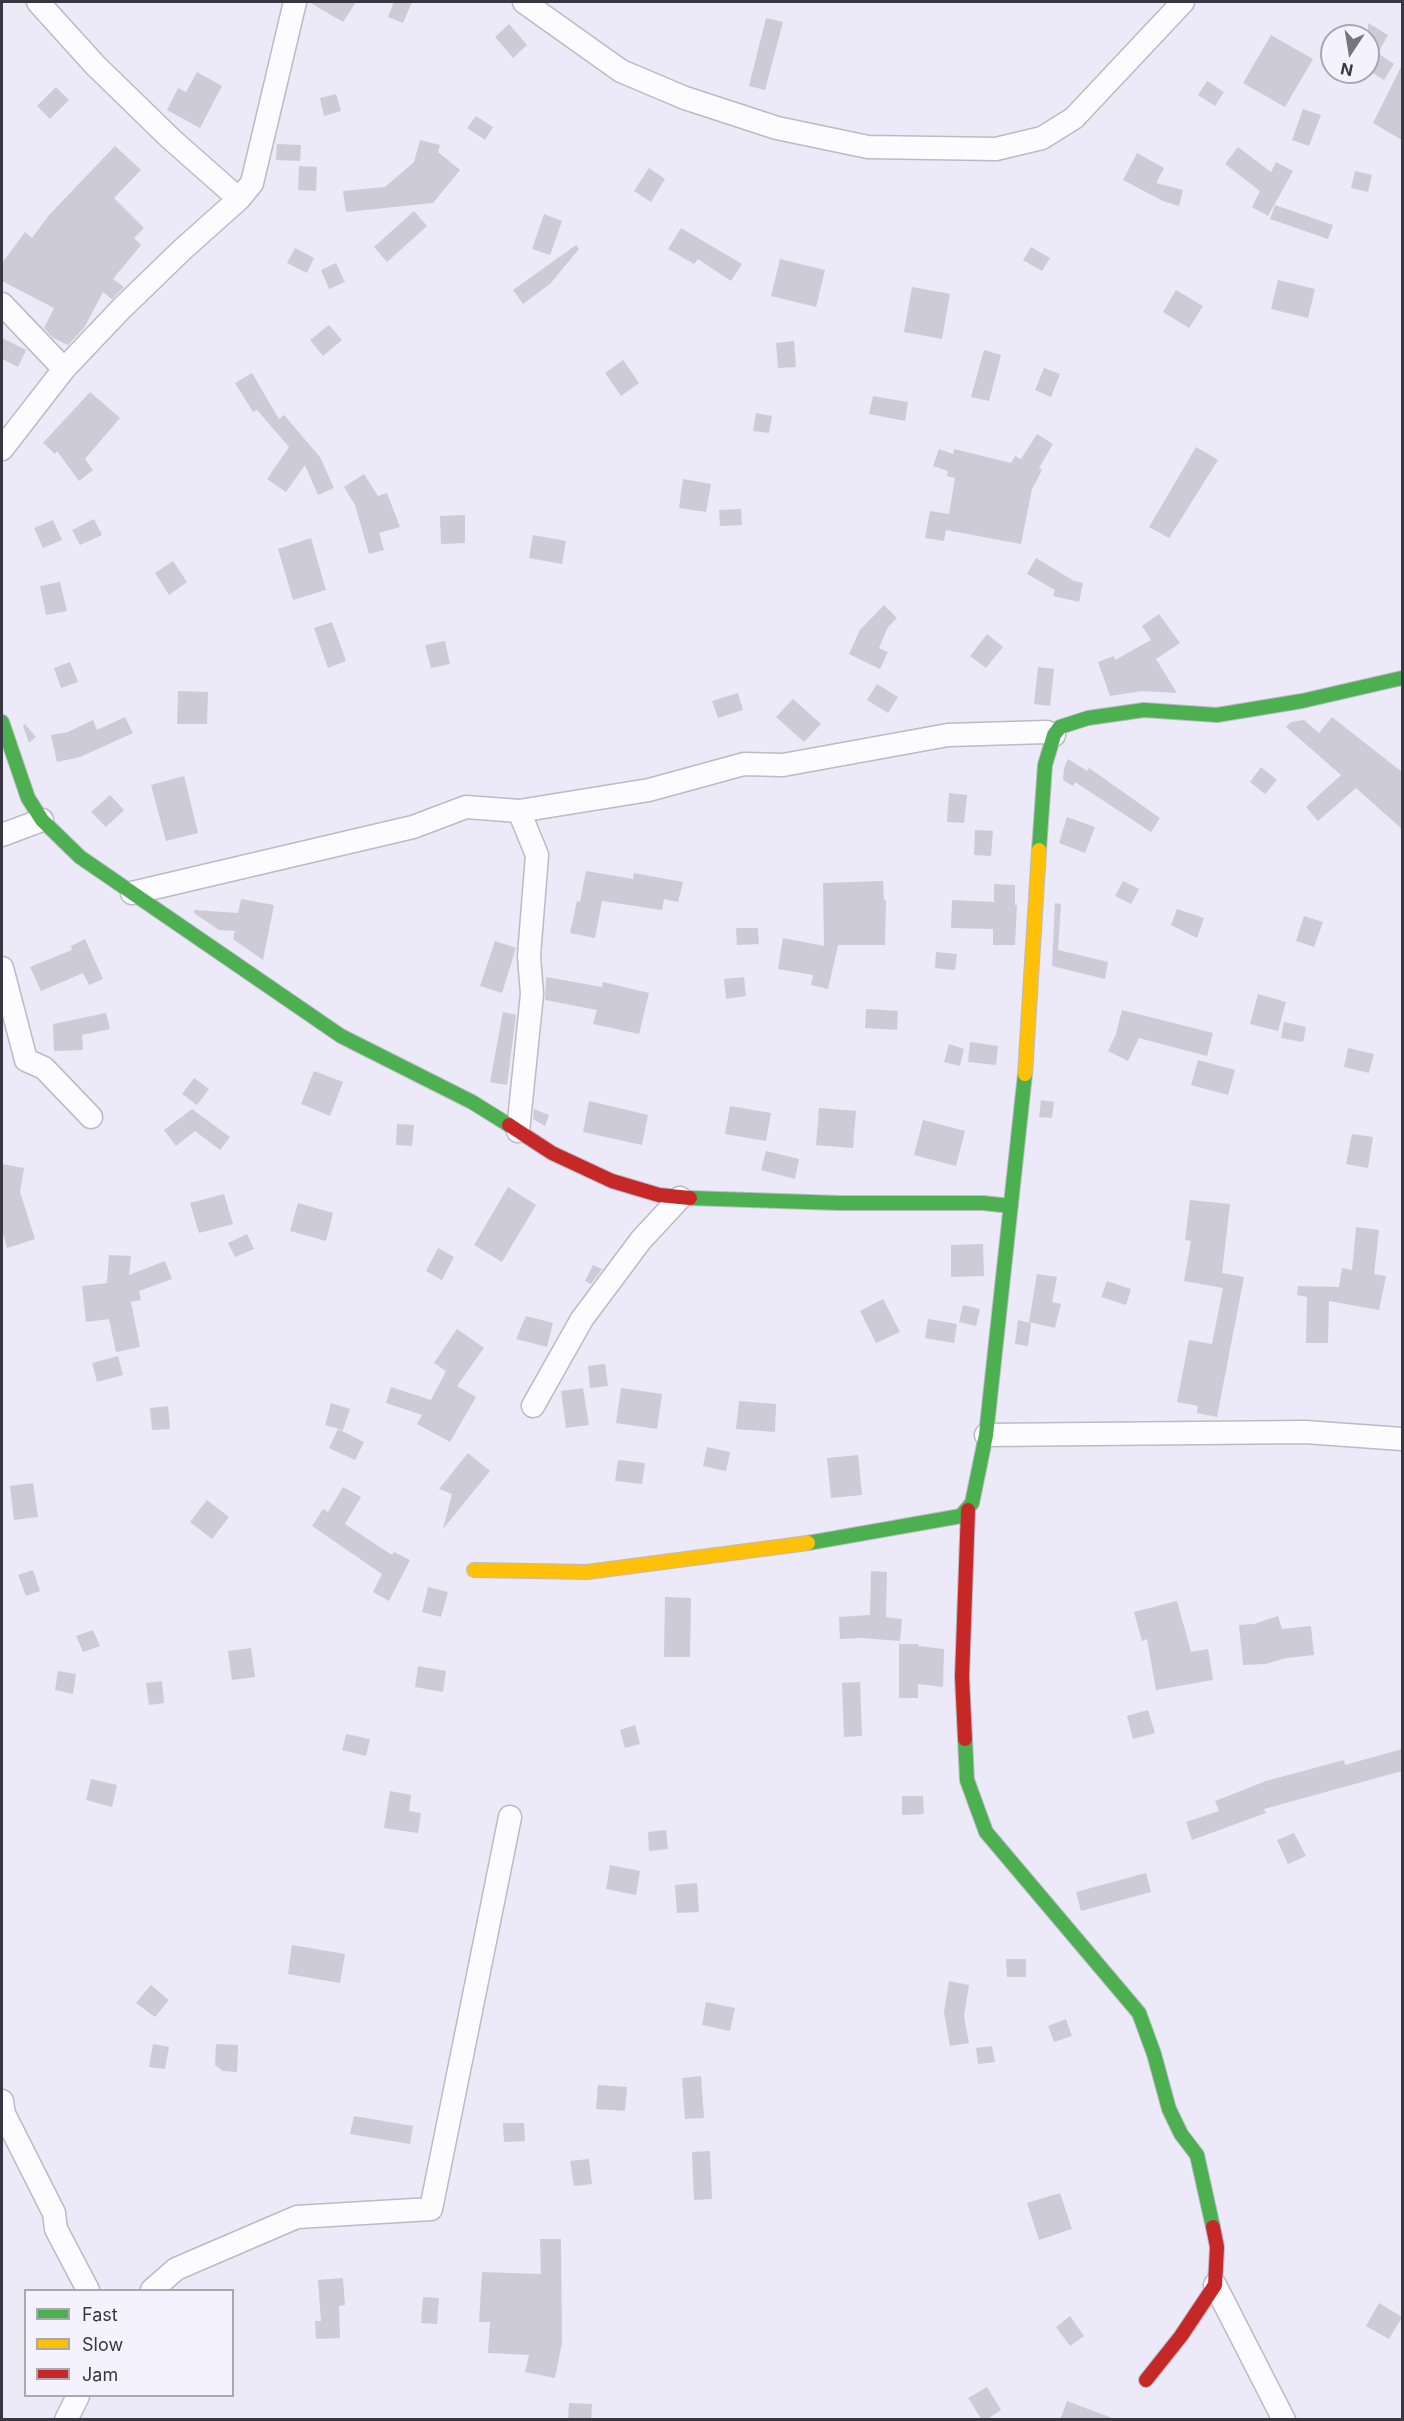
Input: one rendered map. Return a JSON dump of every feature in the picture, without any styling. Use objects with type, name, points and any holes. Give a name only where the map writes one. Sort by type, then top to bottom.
[{"type":"street","points":[[38,2],[95,65],[171,139],[239,199]]},
{"type":"street","points":[[2,448],[64,369],[122,308],[239,199],[252,183],[296,2]]},
{"type":"street","points":[[524,2],[621,70],[685,98],[777,128],[868,147],[996,149],[1042,138],[1074,118],[1183,2]]},
{"type":"street","points":[[2,304],[64,369]]},
{"type":"street","points":[[474,1570],[587,1572],[772,1549],[921,1524],[961,1516],[968,1510],[972,1503],[986,1435],[1026,1059],[1045,765],[1054,735],[1060,728],[1088,718],[1144,710],[1217,714],[1302,701],[1402,678]]},
{"type":"street","points":[[2,722],[28,798],[42,820],[80,857],[341,1036],[472,1102],[552,1153],[612,1180],[659,1196],[839,1203],[983,1203],[1011,1206]]},
{"type":"street","points":[[132,893],[413,827],[466,807],[519,811],[649,790],[744,764],[783,765],[948,735],[1047,732],[1054,735]]},
{"type":"street","points":[[518,1131],[532,993],[528,956],[537,855],[519,811]]},
{"type":"street","points":[[2,836],[42,820]]},
{"type":"street","points":[[2,968],[27,1060],[44,1068],[91,1117]]},
{"type":"street","points":[[533,1406],[582,1319],[641,1240],[680,1198]]},
{"type":"street","points":[[986,1435],[1305,1432],[1402,1439]]},
{"type":"street","points":[[968,1510],[962,1677],[967,1780],[986,1832],[1139,2013],[1154,2054],[1169,2109],[1181,2134],[1197,2155],[1202,2172],[1217,2247],[1215,2285],[1284,2420]]},
{"type":"street","points":[[153,2289],[176,2269],[297,2217],[431,2209],[510,1817]]},
{"type":"street","points":[[2,2101],[4,2114],[54,2213],[56,2229],[87,2289]]},
{"type":"street","points":[[1146,2380],[1181,2336],[1215,2285]]},
{"type":"street","points":[[66,2420],[78,2397]]},
{"type":"building","points":[[309,2],[356,2],[343,22]]},
{"type":"building","points":[[394,2],[412,2],[403,23],[388,17]]},
{"type":"building","points":[[766,18],[783,22],[765,90],[749,86]]},
{"type":"building","points":[[509,24],[527,45],[513,58],[495,37]]},
{"type":"building","points":[[1380,30],[1388,35],[1380,49]]},
{"type":"building","points":[[1271,35],[1313,59],[1285,107],[1243,83]]},
{"type":"building","points":[[1380,54],[1394,64],[1384,80],[1380,78]]},
{"type":"building","points":[[1402,65],[1402,140],[1373,123]]},
{"type":"building","points":[[197,72],[222,86],[200,128],[167,110],[178,88],[186,92]]},
{"type":"building","points":[[1207,81],[1224,92],[1215,106],[1198,95]]},
{"type":"building","points":[[56,87],[69,100],[50,119],[37,106]]},
{"type":"building","points":[[336,94],[341,111],[324,116],[320,98]]},
{"type":"building","points":[[1303,109],[1321,115],[1309,146],[1292,140]]},
{"type":"building","points":[[476,116],[493,127],[485,140],[467,128]]},
{"type":"building","points":[[420,140],[440,145],[438,152],[460,170],[433,203],[346,212],[343,191],[385,187],[414,162]]},
{"type":"building","points":[[277,144],[301,145],[300,161],[276,160]]},
{"type":"building","points":[[115,146],[141,170],[114,198],[144,228],[134,238],[141,245],[113,279],[124,287],[112,299],[103,292],[84,328],[68,345],[53,338],[44,328],[54,308],[2,281],[2,263],[25,232],[32,238],[49,215]]},
{"type":"building","points":[[1238,147],[1271,172],[1276,162],[1293,171],[1268,216],[1252,207],[1260,191],[1225,164]]},
{"type":"building","points":[[1137,153],[1164,168],[1156,183],[1183,190],[1179,206],[1163,201],[1123,180]]},
{"type":"building","points":[[299,166],[317,167],[316,191],[298,190]]},
{"type":"building","points":[[649,168],[665,179],[651,202],[634,191]]},
{"type":"building","points":[[1355,171],[1372,175],[1368,192],[1351,188]]},
{"type":"building","points":[[1275,205],[1333,225],[1328,239],[1270,219]]},
{"type":"building","points":[[414,211],[427,226],[387,262],[374,247]]},
{"type":"building","points":[[544,214],[562,221],[550,255],[532,249]]},
{"type":"building","points":[[681,228],[742,264],[731,281],[698,259],[694,264],[668,249]]},
{"type":"building","points":[[576,245],[579,249],[550,284],[523,304],[513,290]]},
{"type":"building","points":[[1031,247],[1050,258],[1042,271],[1023,260]]},
{"type":"building","points":[[295,248],[314,258],[307,273],[287,263]]},
{"type":"building","points":[[780,259],[825,270],[816,307],[771,296]]},
{"type":"building","points":[[336,263],[345,282],[329,289],[321,270]]},
{"type":"building","points":[[1278,280],[1315,289],[1308,318],[1271,309]]},
{"type":"building","points":[[912,287],[950,294],[942,339],[904,332]]},
{"type":"building","points":[[1176,290],[1203,306],[1189,328],[1163,312]]},
{"type":"building","points":[[329,325],[342,340],[323,356],[310,340]]},
{"type":"building","points":[[2,338],[26,350],[18,367],[2,359]]},
{"type":"building","points":[[794,341],[796,367],[778,368],[776,343]]},
{"type":"building","points":[[984,350],[1001,355],[989,401],[971,397]]},
{"type":"building","points":[[623,360],[639,383],[621,396],[605,373]]},
{"type":"building","points":[[1044,368],[1060,374],[1051,397],[1035,390]]},
{"type":"building","points":[[252,373],[279,419],[284,415],[320,457],[334,488],[318,495],[305,465],[286,492],[267,479],[289,447],[257,410],[253,412],[235,383]]},
{"type":"building","points":[[90,392],[120,418],[85,459],[93,470],[79,481],[57,451],[55,454],[43,443]]},
{"type":"building","points":[[873,396],[908,402],[905,421],[869,414]]},
{"type":"building","points":[[756,413],[772,416],[769,433],[753,431]]},
{"type":"building","points":[[1037,434],[1053,444],[1039,468],[1042,470],[1032,489],[1021,544],[946,530],[944,541],[925,538],[930,511],[949,514],[955,478],[947,476],[948,471],[933,466],[939,449],[953,454],[954,449],[1011,463],[1015,456],[1021,459]]},
{"type":"building","points":[[1196,447],[1218,460],[1169,538],[1149,527]]},
{"type":"building","points":[[364,474],[378,496],[387,493],[400,527],[379,533],[384,550],[369,554],[355,505],[344,487]]},
{"type":"building","points":[[683,479],[711,484],[706,512],[679,508]]},
{"type":"building","points":[[741,509],[742,525],[720,526],[719,510]]},
{"type":"building","points":[[465,515],[465,543],[441,544],[440,516]]},
{"type":"building","points":[[94,519],[102,535],[80,545],[72,530]]},
{"type":"building","points":[[53,520],[62,540],[43,548],[34,528]]},
{"type":"building","points":[[533,535],[566,541],[562,564],[529,558]]},
{"type":"building","points":[[311,538],[326,590],[293,600],[278,549]]},
{"type":"building","points":[[1036,558],[1074,581],[1083,583],[1079,602],[1053,596],[1055,590],[1027,574]]},
{"type":"building","points":[[173,561],[187,582],[169,595],[155,573]]},
{"type":"building","points":[[60,582],[67,611],[46,615],[40,586]]},
{"type":"building","points":[[884,605],[897,618],[888,627],[879,648],[888,652],[880,669],[849,654],[860,630]]},
{"type":"building","points":[[1159,614],[1180,643],[1156,659],[1177,693],[1142,691],[1110,696],[1098,662],[1114,656],[1115,660],[1151,640],[1142,626]]},
{"type":"building","points":[[332,622],[346,661],[328,668],[314,628]]},
{"type":"building","points":[[987,634],[1003,647],[986,668],[970,656]]},
{"type":"building","points":[[445,641],[450,664],[431,668],[425,645]]},
{"type":"building","points":[[70,662],[78,682],[61,688],[54,668]]},
{"type":"building","points":[[1038,667],[1054,669],[1050,706],[1034,704]]},
{"type":"building","points":[[877,684],[898,697],[888,713],[867,700]]},
{"type":"building","points":[[178,691],[208,692],[207,724],[177,724]]},
{"type":"building","points":[[738,693],[743,710],[718,718],[712,701]]},
{"type":"building","points":[[793,699],[821,724],[804,742],[776,717]]},
{"type":"building","points":[[125,717],[133,733],[80,757],[57,762],[51,735],[68,732],[93,720],[97,730]]},
{"type":"building","points":[[1332,717],[1402,772],[1402,829],[1356,788],[1318,821],[1306,807],[1341,775],[1286,727],[1291,722],[1304,720],[1319,733]]},
{"type":"building","points":[[25,724],[36,737],[29,743],[23,726]]},
{"type":"building","points":[[1068,759],[1087,771],[1089,768],[1160,818],[1151,832],[1075,782],[1073,786],[1063,780],[1064,768]]},
{"type":"building","points":[[1261,767],[1277,780],[1265,794],[1250,782]]},
{"type":"building","points":[[184,776],[198,833],[166,841],[151,785]]},
{"type":"building","points":[[949,793],[967,795],[964,823],[947,822]]},
{"type":"building","points":[[110,795],[124,810],[106,827],[91,812]]},
{"type":"building","points":[[1067,817],[1095,827],[1085,853],[1059,843]]},
{"type":"building","points":[[975,830],[993,831],[991,856],[974,855]]},
{"type":"building","points":[[586,871],[633,879],[634,873],[683,882],[678,902],[664,899],[662,910],[602,901],[595,938],[570,933],[577,901],[580,902]]},
{"type":"building","points":[[883,881],[884,900],[886,900],[885,945],[838,945],[828,989],[811,985],[813,975],[778,969],[783,938],[824,946],[823,883]]},
{"type":"building","points":[[1123,881],[1139,889],[1131,904],[1115,896]]},
{"type":"building","points":[[994,884],[1015,885],[1015,905],[1017,905],[1015,945],[993,945],[993,929],[951,928],[952,900],[994,902]]},
{"type":"building","points":[[241,899],[274,905],[263,960],[233,939],[235,931],[219,930],[194,913],[194,910],[238,913]]},
{"type":"building","points":[[1055,903],[1061,904],[1058,950],[1108,962],[1105,979],[1052,966]]},
{"type":"building","points":[[1177,909],[1204,918],[1197,938],[1171,925]]},
{"type":"building","points":[[1304,916],[1323,922],[1314,947],[1296,941]]},
{"type":"building","points":[[736,928],[758,928],[759,944],[737,945]]},
{"type":"building","points":[[85,939],[103,979],[89,985],[83,973],[41,991],[30,967],[72,950],[71,946]]},
{"type":"building","points":[[495,941],[516,948],[502,993],[480,986]]},
{"type":"building","points":[[936,952],[957,954],[955,970],[935,968]]},
{"type":"building","points":[[546,977],[602,987],[603,982],[649,993],[639,1034],[593,1024],[597,1010],[545,1000]]},
{"type":"building","points":[[744,977],[746,996],[726,999],[724,979]]},
{"type":"building","points":[[1258,994],[1286,1002],[1278,1031],[1250,1024]]},
{"type":"building","points":[[866,1009],[898,1011],[897,1030],[865,1028]]},
{"type":"building","points":[[1122,1010],[1213,1033],[1207,1056],[1139,1038],[1128,1061],[1108,1051],[1116,1034]]},
{"type":"building","points":[[503,1012],[516,1015],[507,1085],[490,1082]]},
{"type":"building","points":[[106,1013],[110,1029],[82,1035],[83,1050],[54,1051],[53,1024]]},
{"type":"building","points":[[1284,1022],[1306,1027],[1303,1042],[1281,1038]]},
{"type":"building","points":[[970,1042],[998,1046],[996,1065],[968,1062]]},
{"type":"building","points":[[949,1044],[964,1049],[960,1066],[944,1062]]},
{"type":"building","points":[[1348,1048],[1374,1054],[1369,1073],[1344,1067]]},
{"type":"building","points":[[1198,1060],[1235,1070],[1228,1095],[1191,1085]]},
{"type":"building","points":[[314,1071],[343,1082],[330,1116],[301,1104]]},
{"type":"building","points":[[194,1078],[209,1089],[197,1105],[182,1094]]},
{"type":"building","points":[[1041,1100],[1054,1102],[1052,1118],[1039,1117]]},
{"type":"building","points":[[589,1101],[648,1115],[642,1145],[583,1132]]},
{"type":"building","points":[[730,1106],[771,1113],[766,1141],[725,1134]]},
{"type":"building","points":[[819,1108],[856,1111],[853,1148],[816,1145]]},
{"type":"building","points":[[192,1109],[230,1137],[220,1150],[195,1131],[176,1146],[164,1130]]},
{"type":"building","points":[[534,1109],[549,1115],[545,1126],[533,1119]]},
{"type":"building","points":[[923,1120],[965,1131],[956,1166],[914,1155]]},
{"type":"building","points":[[397,1124],[414,1125],[412,1146],[396,1145]]},
{"type":"building","points":[[1352,1134],[1373,1137],[1368,1168],[1346,1164]]},
{"type":"building","points":[[766,1151],[799,1159],[795,1179],[761,1170]]},
{"type":"building","points":[[2,1164],[24,1168],[20,1192],[35,1239],[7,1248],[2,1230]]},
{"type":"building","points":[[508,1187],[536,1205],[502,1262],[474,1245]]},
{"type":"building","points":[[224,1194],[233,1224],[199,1233],[190,1203]]},
{"type":"building","points":[[1190,1200],[1230,1204],[1222,1273],[1244,1277],[1217,1417],[1197,1413],[1198,1406],[1177,1402],[1189,1340],[1212,1344],[1223,1288],[1184,1281],[1191,1241],[1185,1240]]},
{"type":"building","points":[[298,1203],[333,1213],[326,1241],[290,1231]]},
{"type":"building","points":[[1356,1227],[1379,1230],[1374,1274],[1386,1276],[1379,1310],[1329,1301],[1328,1343],[1306,1343],[1307,1297],[1297,1295],[1298,1286],[1339,1287],[1342,1268],[1352,1270]]},
{"type":"building","points":[[247,1234],[254,1249],[235,1257],[228,1243]]},
{"type":"building","points":[[983,1244],[984,1276],[951,1277],[951,1245]]},
{"type":"building","points":[[438,1248],[454,1257],[442,1280],[426,1271]]},
{"type":"building","points":[[109,1255],[131,1256],[129,1275],[165,1261],[172,1279],[139,1291],[141,1300],[131,1302],[140,1347],[116,1352],[109,1319],[86,1322],[82,1286],[107,1283]]},
{"type":"building","points":[[593,1265],[602,1269],[591,1284],[585,1281]]},
{"type":"building","points":[[1037,1274],[1057,1277],[1052,1302],[1061,1304],[1055,1328],[1029,1322]]},
{"type":"building","points":[[1107,1281],[1131,1289],[1126,1305],[1101,1297]]},
{"type":"building","points":[[883,1299],[900,1332],[876,1343],[860,1311]]},
{"type":"building","points":[[963,1305],[980,1309],[976,1326],[959,1322]]},
{"type":"building","points":[[526,1316],[553,1323],[547,1347],[516,1339]]},
{"type":"building","points":[[928,1319],[957,1324],[954,1343],[925,1338]]},
{"type":"building","points":[[1018,1320],[1031,1323],[1028,1346],[1015,1344]]},
{"type":"building","points":[[457,1329],[484,1348],[457,1386],[476,1397],[450,1442],[417,1424],[422,1415],[386,1403],[391,1387],[431,1400],[446,1371],[434,1363]]},
{"type":"building","points":[[118,1356],[123,1375],[97,1382],[92,1363]]},
{"type":"building","points":[[605,1364],[608,1386],[590,1388],[588,1366]]},
{"type":"building","points":[[583,1388],[589,1425],[566,1428],[561,1391]]},
{"type":"building","points":[[621,1388],[662,1394],[657,1429],[616,1423]]},
{"type":"building","points":[[739,1401],[776,1404],[775,1432],[736,1429]]},
{"type":"building","points":[[331,1403],[350,1409],[343,1430],[325,1425]]},
{"type":"building","points":[[168,1406],[170,1429],[152,1430],[150,1408]]},
{"type":"building","points":[[338,1429],[364,1442],[355,1460],[329,1448]]},
{"type":"building","points":[[707,1447],[730,1452],[726,1471],[703,1466]]},
{"type":"building","points":[[468,1453],[490,1471],[443,1529],[452,1494],[439,1489]]},
{"type":"building","points":[[858,1455],[862,1495],[831,1498],[827,1458]]},
{"type":"building","points":[[618,1460],[645,1463],[642,1484],[615,1481]]},
{"type":"building","points":[[33,1483],[38,1517],[14,1520],[10,1486]]},
{"type":"building","points":[[343,1487],[361,1497],[345,1524],[392,1555],[394,1552],[410,1560],[389,1601],[373,1592],[382,1574],[312,1526],[323,1509],[328,1512]]},
{"type":"building","points":[[207,1500],[229,1517],[212,1539],[190,1522]]},
{"type":"building","points":[[33,1570],[40,1591],[26,1596],[18,1575]]},
{"type":"building","points":[[871,1571],[887,1572],[886,1617],[902,1619],[900,1641],[840,1639],[839,1617],[870,1615]]},
{"type":"building","points":[[428,1587],[448,1592],[441,1617],[422,1612]]},
{"type":"building","points":[[665,1597],[691,1598],[690,1657],[664,1657]]},
{"type":"building","points":[[1177,1601],[1191,1652],[1208,1649],[1213,1680],[1156,1690],[1147,1639],[1142,1641],[1134,1612]]},
{"type":"building","points":[[1278,1616],[1282,1629],[1311,1626],[1314,1655],[1286,1658],[1266,1664],[1243,1665],[1239,1625],[1254,1624]]},
{"type":"building","points":[[93,1630],[100,1646],[83,1652],[76,1636]]},
{"type":"building","points":[[899,1644],[918,1644],[918,1646],[944,1649],[943,1687],[918,1684],[918,1698],[899,1698]]},
{"type":"building","points":[[251,1648],[255,1677],[232,1680],[228,1651]]},
{"type":"building","points":[[418,1666],[446,1671],[443,1692],[415,1687]]},
{"type":"building","points":[[58,1671],[76,1674],[73,1694],[55,1690]]},
{"type":"building","points":[[162,1681],[164,1703],[149,1705],[146,1683]]},
{"type":"building","points":[[860,1682],[862,1736],[844,1737],[842,1683]]},
{"type":"building","points":[[1148,1710],[1155,1733],[1133,1739],[1127,1716]]},
{"type":"building","points":[[635,1725],[640,1744],[625,1748],[620,1730]]},
{"type":"building","points":[[346,1734],[370,1739],[366,1756],[342,1750]]},
{"type":"building","points":[[1402,1749],[1402,1771],[1264,1809],[1266,1813],[1192,1840],[1186,1822],[1219,1811],[1215,1801],[1266,1781],[1344,1760],[1345,1765]]},
{"type":"building","points":[[91,1779],[117,1785],[112,1807],[86,1800]]},
{"type":"building","points":[[390,1791],[411,1795],[409,1811],[421,1813],[418,1833],[384,1828]]},
{"type":"building","points":[[902,1796],[923,1796],[924,1814],[902,1815]]},
{"type":"building","points":[[666,1830],[668,1849],[649,1851],[648,1832]]},
{"type":"building","points":[[1294,1833],[1306,1856],[1288,1864],[1277,1840]]},
{"type":"building","points":[[610,1865],[640,1871],[636,1895],[606,1889]]},
{"type":"building","points":[[1146,1873],[1151,1892],[1081,1911],[1076,1892]]},
{"type":"building","points":[[697,1883],[699,1912],[677,1913],[675,1885]]},
{"type":"building","points":[[292,1945],[345,1954],[340,1983],[288,1974]]},
{"type":"building","points":[[1006,1959],[1026,1959],[1026,1977],[1007,1977]]},
{"type":"building","points":[[949,1981],[969,1985],[964,2016],[969,2043],[950,2046],[944,2012]]},
{"type":"building","points":[[151,1985],[169,2000],[155,2017],[136,2003]]},
{"type":"building","points":[[706,2002],[735,2008],[730,2031],[702,2025]]},
{"type":"building","points":[[1066,2019],[1072,2036],[1054,2042],[1048,2026]]},
{"type":"building","points":[[153,2044],[169,2047],[165,2069],[149,2067]]},
{"type":"building","points":[[216,2044],[238,2045],[237,2072],[223,2071],[215,2065]]},
{"type":"building","points":[[992,2046],[995,2062],[978,2064],[976,2048]]},
{"type":"building","points":[[701,2076],[704,2118],[685,2119],[682,2078]]},
{"type":"building","points":[[598,2085],[627,2087],[625,2111],[596,2109]]},
{"type":"building","points":[[354,2116],[413,2126],[410,2144],[350,2134]]},
{"type":"building","points":[[503,2123],[524,2123],[525,2141],[504,2142]]},
{"type":"building","points":[[710,2151],[712,2199],[694,2200],[692,2152]]},
{"type":"building","points":[[589,2159],[592,2184],[574,2186],[570,2161]]},
{"type":"building","points":[[1060,2193],[1072,2229],[1039,2240],[1027,2203]]},
{"type":"building","points":[[540,2239],[561,2239],[562,2343],[555,2378],[525,2372],[529,2355],[488,2353],[490,2322],[479,2322],[482,2272],[541,2274]]},
{"type":"building","points":[[343,2278],[345,2305],[339,2306],[340,2338],[316,2339],[315,2321],[321,2321],[318,2280]]},
{"type":"building","points":[[423,2297],[439,2298],[437,2324],[421,2323]]},
{"type":"building","points":[[1379,2303],[1402,2317],[1389,2339],[1366,2326]]},
{"type":"building","points":[[1070,2316],[1084,2336],[1070,2346],[1056,2327]]},
{"type":"building","points":[[987,2387],[1001,2410],[986,2420],[982,2420],[968,2398]]},
{"type":"building","points":[[1067,2401],[1112,2418],[1112,2420],[1060,2420]]},
{"type":"building","points":[[569,2403],[592,2404],[591,2420],[568,2420]]},
{"type":"traffic: fast","points":[[1039,850],[1045,765],[1054,735],[1060,727],[1088,718],[1144,710],[1217,715],[1302,701],[1402,678]]},
{"type":"traffic: fast","points":[[2,722],[28,798],[42,820],[80,857],[341,1036],[472,1102],[509,1125]]},
{"type":"traffic: fast","points":[[808,1543],[961,1516],[972,1503],[986,1435],[1025,1074]]},
{"type":"traffic: fast","points":[[690,1198],[839,1203],[983,1203],[1011,1206]]},
{"type":"traffic: fast","points":[[965,1739],[967,1780],[986,1832],[1139,2013],[1154,2054],[1169,2109],[1181,2134],[1197,2155],[1213,2227]]},
{"type":"traffic: slow","points":[[1025,1074],[1039,850]]},
{"type":"traffic: slow","points":[[474,1570],[587,1572],[808,1543]]},
{"type":"traffic: jam","points":[[509,1125],[552,1153],[612,1181],[659,1195],[690,1198]]},
{"type":"traffic: jam","points":[[965,1739],[962,1677],[968,1510]]},
{"type":"traffic: jam","points":[[1146,2380],[1181,2336],[1215,2285],[1217,2247],[1213,2227]]}]
